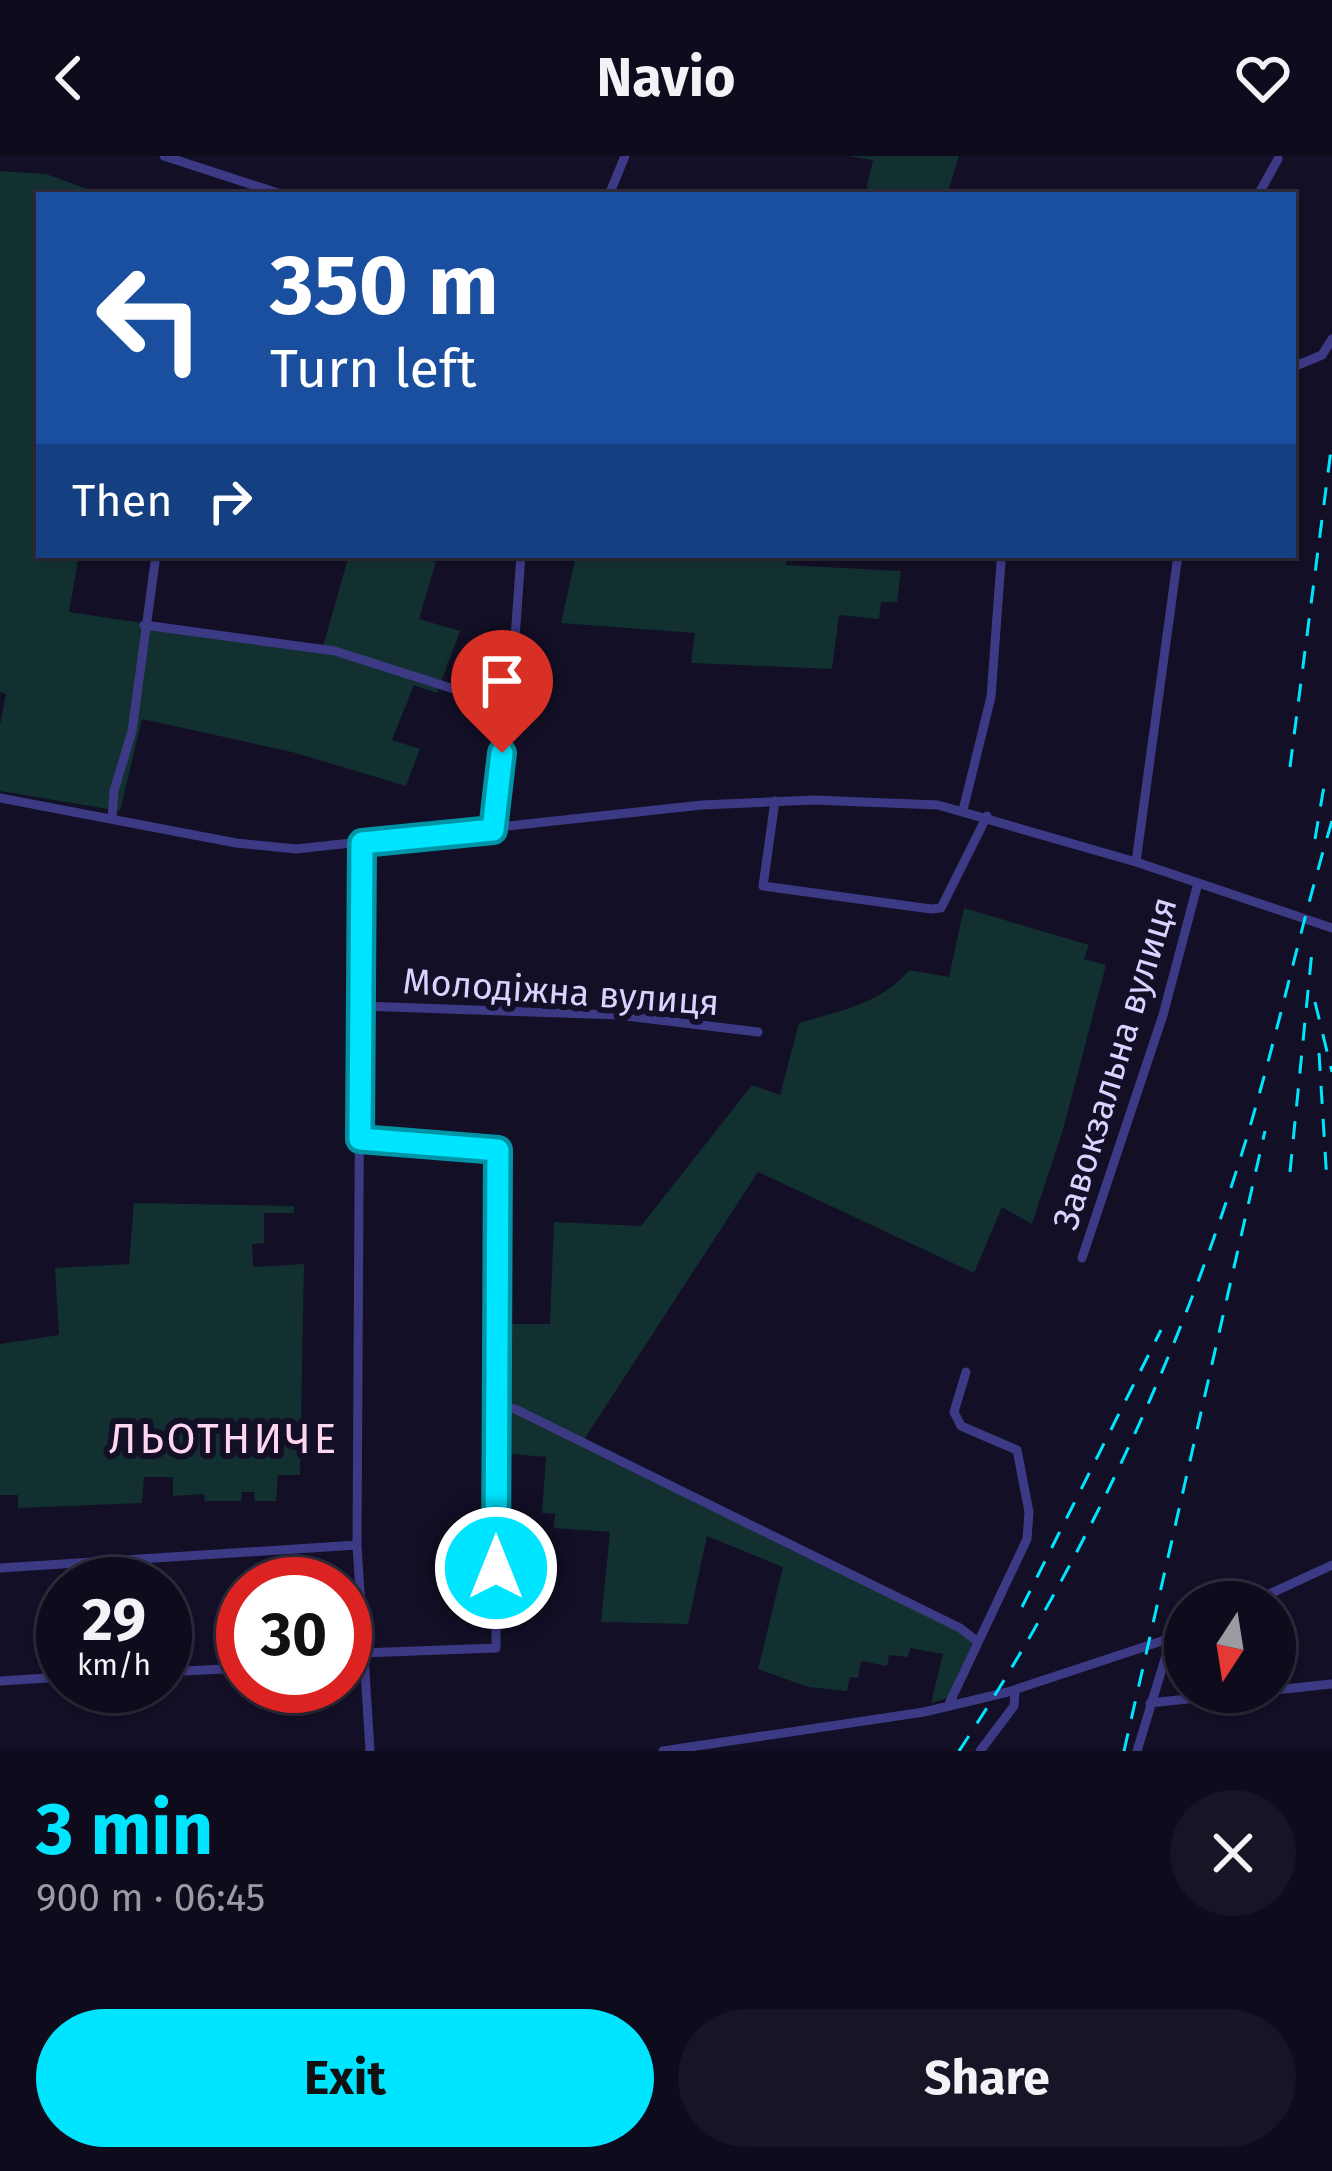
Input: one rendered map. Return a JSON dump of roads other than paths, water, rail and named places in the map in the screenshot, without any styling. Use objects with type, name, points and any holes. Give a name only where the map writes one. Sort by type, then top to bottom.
[{"type":"street","points":[[164,156],[275,192]]},
{"type":"street","points":[[610,192],[625,156]]},
{"type":"street","points":[[1260,192],[1278,159]]},
{"type":"street","points":[[1296,366],[1322,356],[1332,339]]},
{"type":"street","points":[[112,819],[114,791],[132,731],[156,558]]},
{"type":"street","points":[[493,830],[510,707],[521,558]]},
{"type":"street","points":[[1136,862],[1178,558]]},
{"type":"street","points":[[963,810],[991,697],[1001,562]]},
{"type":"street","points":[[144,625],[335,651],[510,707]]},
{"type":"street","points":[[0,798],[236,843],[296,849],[611,814],[775,802],[855,800],[963,810],[1332,928]]},
{"type":"street","points":[[775,802],[763,886],[931,909],[941,908],[987,817]]},
{"type":"street","points":[[358,1557],[362,843]]},
{"type":"street","name":"Завокзальна вулиця","points":[[1082,1258],[1163,1015],[1198,883]]},
{"type":"street","name":"Молодіжна вулиця","points":[[361,1006],[618,1015],[758,1032]]},
{"type":"street","points":[[360,1139],[498,1150],[496,1648],[372,1658]]},
{"type":"street","points":[[948,1706],[1027,1539],[1030,1512],[1017,1450],[961,1426],[954,1412],[966,1372]]},
{"type":"street","points":[[497,1406],[514,1409],[652,1474],[960,1628],[978,1642]]},
{"type":"street","points":[[0,1568],[357,1546]]},
{"type":"street","points":[[1296,1582],[1332,1565]]},
{"type":"street","points":[[663,1751],[830,1729],[948,1706],[1012,1691],[1164,1638]]},
{"type":"street","points":[[1138,1751],[1164,1671]]},
{"type":"street","points":[[0,1681],[36,1679]]},
{"type":"street","points":[[1296,1688],[1332,1684]]},
{"type":"street","points":[[980,1751],[1014,1706],[1012,1691]]},
{"type":"street","points":[[1150,1703],[1164,1702]]},
{"type":"street","points":[[367,1713],[370,1751]]},
{"type":"railway","points":[[1290,767],[1332,442]]},
{"type":"railway","points":[[1315,839],[1324,786]]},
{"type":"railway","points":[[959,1751],[1087,1532],[1125,1456],[1191,1299],[1246,1140],[1332,821]]},
{"type":"railway","points":[[1290,1172],[1312,951]]},
{"type":"railway","points":[[1315,1002],[1332,1072]]},
{"type":"railway","points":[[1319,1053],[1327,1182]]},
{"type":"railway","points":[[1124,1751],[1265,1131]]},
{"type":"railway","points":[[1022,1607],[1161,1330]]},
{"type":"district","name":"ЛЬОТНИЧЕ","points":[[224,1438]]}]
